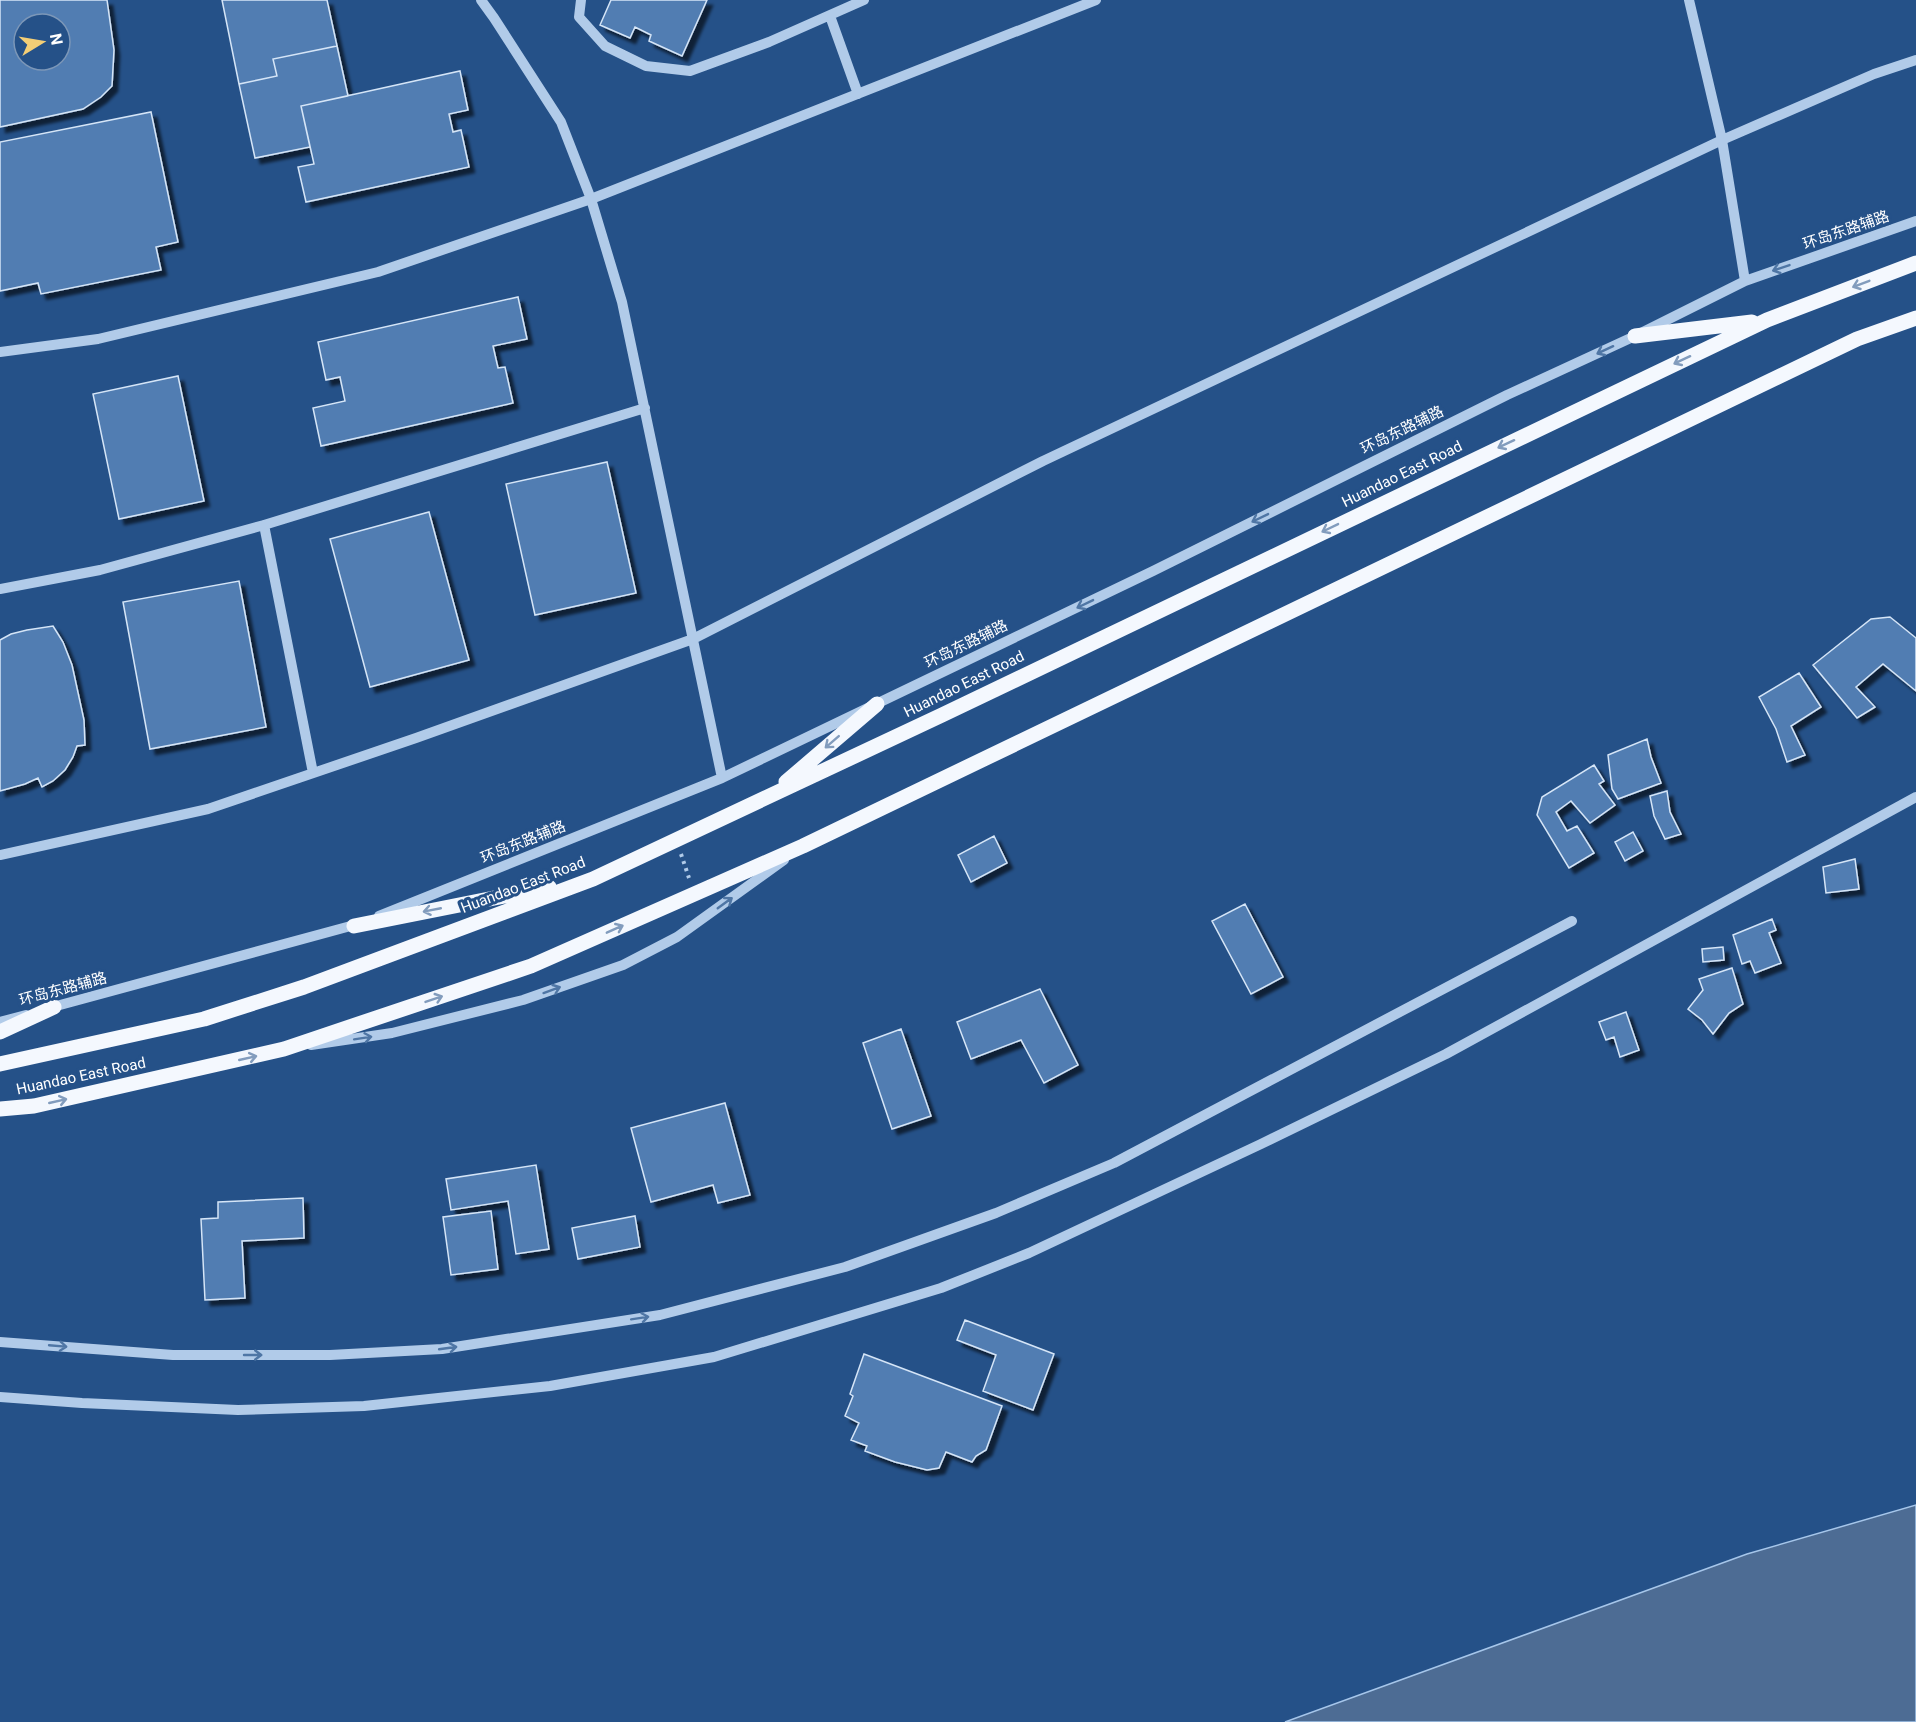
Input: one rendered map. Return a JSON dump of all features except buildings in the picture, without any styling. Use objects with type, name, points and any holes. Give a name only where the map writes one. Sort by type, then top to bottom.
[{"type":"main road","name":"Huandao East Road","points":[[0,1064],[204,1019],[304,987],[593,879],[1767,320],[1916,263]]},
{"type":"main road","name":"Huandao East Road","points":[[0,1109],[34,1106],[284,1049],[531,966],[803,846],[1857,339],[1916,318]]},
{"type":"main road","points":[[1635,336],[1767,320]]},
{"type":"main road","points":[[770,796],[877,704]]},
{"type":"main road","points":[[354,926],[593,879]]},
{"type":"main road","points":[[0,1032],[54,1007]]},
{"type":"street","points":[[481,0],[495,18],[561,122],[591,199],[622,302],[722,778]]},
{"type":"street","points":[[581,0],[579,17],[605,46],[646,66],[690,71],[769,42],[864,0]]},
{"type":"street","points":[[0,352],[99,339],[378,272],[591,199],[1096,0]]},
{"type":"street","points":[[1689,0],[1722,140],[1745,280]]},
{"type":"street","points":[[830,16],[858,94]]},
{"type":"street","points":[[0,855],[208,809],[693,639],[1044,460],[1722,140],[1874,74],[1916,60]]},
{"type":"street","name":"环岛东路辅路","points":[[0,1022],[354,926],[722,778],[1153,571],[1745,280],[1916,221]]},
{"type":"street","points":[[0,589],[100,570],[264,525],[645,408]]},
{"type":"street","points":[[264,525],[313,773]]},
{"type":"street","points":[[0,1397],[238,1410],[364,1406],[550,1386],[714,1357],[941,1288],[1029,1253],[1446,1054],[1916,797]]},
{"type":"street","points":[[284,1049],[392,1033],[523,1000],[623,965],[677,937],[803,846]]},
{"type":"street","points":[[0,1342],[173,1355],[330,1355],[442,1349],[660,1315],[845,1267],[996,1213],[1114,1163],[1572,921]]},
{"type":"path","points":[[676,840],[694,894]]},
{"type":"water","points":[[1916,1505],[1916,1722],[1285,1722],[1747,1554]]}]
